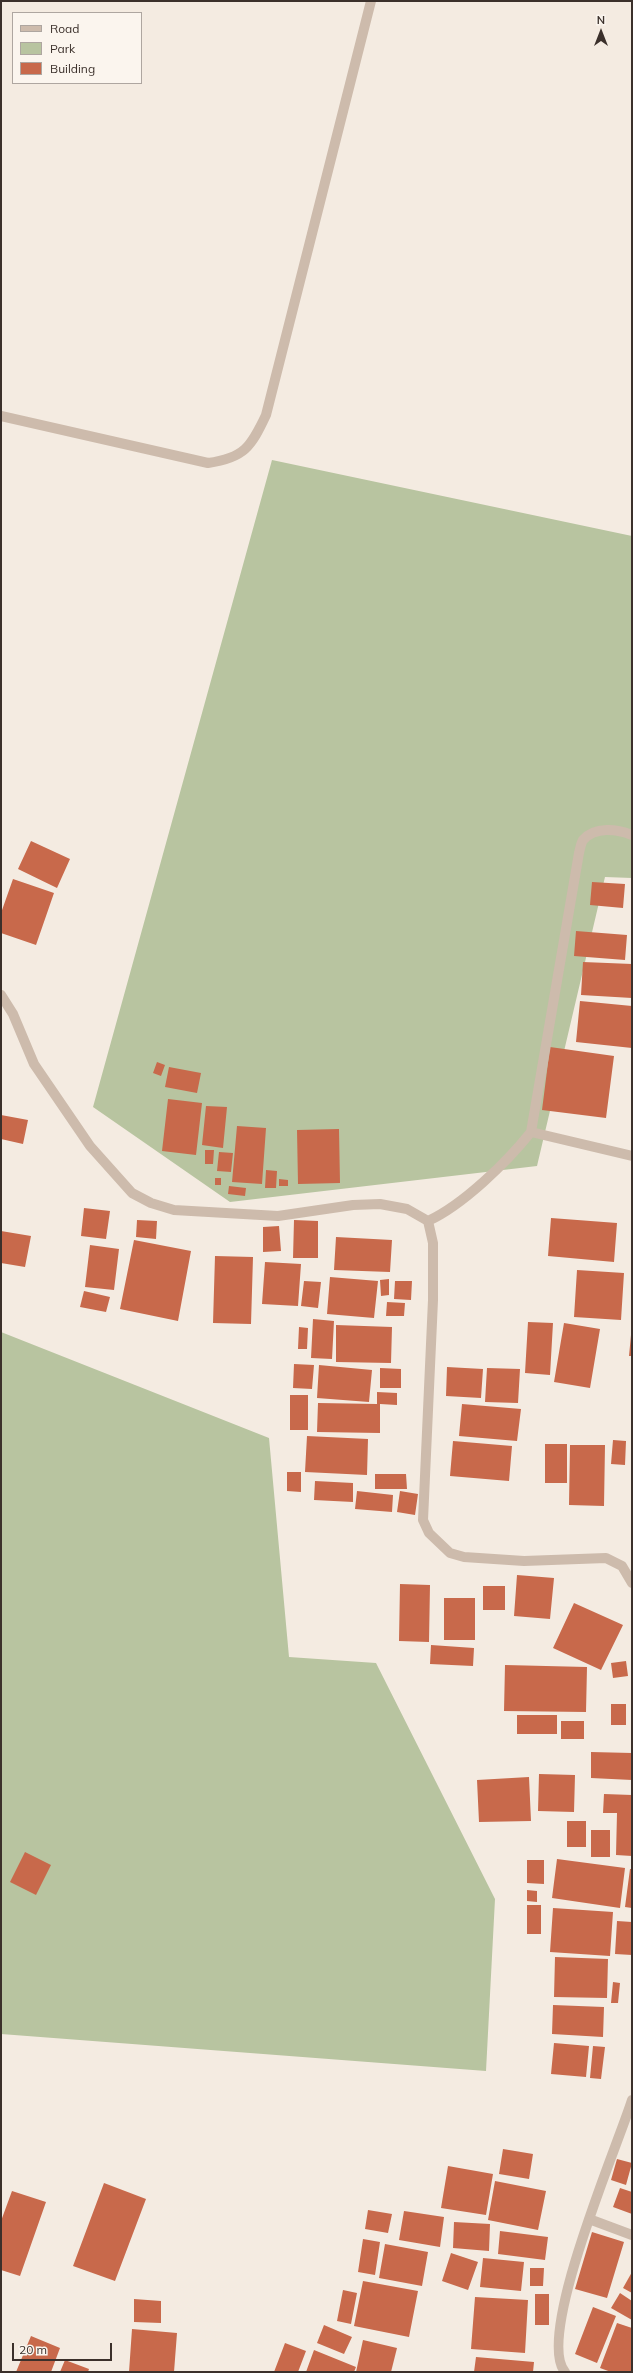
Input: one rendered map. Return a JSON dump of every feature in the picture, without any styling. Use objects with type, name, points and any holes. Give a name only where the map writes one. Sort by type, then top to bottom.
[{"type":"street","points":[[5,417],[208,462],[227,460],[242,452],[256,437],[266,415],[371,1]]},
{"type":"street","points":[[428,1221],[457,1205],[511,1155],[531,1132],[578,853],[583,841],[597,832],[608,829],[632,835]]},
{"type":"street","points":[[1,995],[13,1014],[34,1064],[90,1146],[132,1192],[151,1202],[174,1210],[278,1216],[353,1205],[380,1204],[407,1209],[428,1221],[433,1243],[433,1300],[423,1520],[429,1533],[450,1553],[464,1557],[524,1561],[606,1558],[622,1566],[632,1583]]},
{"type":"street","points":[[531,1132],[632,1156]]},
{"type":"street","points":[[563,2371],[558,2352],[560,2320],[588,2219],[632,2100]]},
{"type":"street","points":[[588,2219],[632,2235]]},
{"type":"green space","points":[[272,460],[632,536],[632,878],[605,877],[537,1166],[230,1202],[93,1107]]},
{"type":"green space","points":[[1,1332],[269,1438],[289,1657],[376,1663],[495,1899],[486,2071],[1,2034]]},
{"type":"building","points":[[31,841],[70,859],[57,888],[18,869]]},
{"type":"building","points":[[13,879],[54,893],[36,945],[1,933],[1,913]]},
{"type":"building","points":[[592,882],[625,884],[623,908],[590,905]]},
{"type":"building","points":[[576,931],[627,935],[625,960],[574,956]]},
{"type":"building","points":[[583,962],[632,964],[632,998],[581,995]]},
{"type":"building","points":[[580,1001],[632,1006],[632,1048],[576,1042]]},
{"type":"building","points":[[550,1047],[614,1056],[606,1118],[542,1110]]},
{"type":"building","points":[[157,1062],[165,1065],[161,1076],[153,1073]]},
{"type":"building","points":[[169,1067],[201,1073],[197,1093],[165,1087]]},
{"type":"building","points":[[168,1099],[202,1103],[196,1155],[162,1151]]},
{"type":"building","points":[[206,1106],[227,1107],[223,1148],[202,1145]]},
{"type":"building","points":[[1,1115],[28,1120],[23,1144],[1,1139]]},
{"type":"building","points":[[237,1126],[266,1128],[262,1184],[232,1182]]},
{"type":"building","points":[[339,1129],[340,1183],[298,1184],[297,1130]]},
{"type":"building","points":[[205,1150],[214,1150],[213,1164],[205,1164]]},
{"type":"building","points":[[219,1152],[233,1153],[231,1172],[217,1171]]},
{"type":"building","points":[[266,1170],[277,1171],[276,1188],[265,1188]]},
{"type":"building","points":[[215,1178],[221,1178],[221,1185],[215,1185]]},
{"type":"building","points":[[279,1179],[288,1180],[288,1186],[279,1186]]},
{"type":"building","points":[[229,1186],[246,1188],[245,1196],[228,1194]]},
{"type":"building","points":[[84,1208],[110,1211],[106,1239],[81,1236]]},
{"type":"building","points":[[551,1218],[617,1223],[614,1262],[548,1256]]},
{"type":"building","points":[[137,1220],[157,1221],[156,1239],[136,1237]]},
{"type":"building","points":[[294,1220],[318,1221],[318,1258],[293,1258]]},
{"type":"building","points":[[279,1226],[281,1251],[263,1252],[263,1227]]},
{"type":"building","points":[[1,1231],[31,1236],[25,1267],[1,1263]]},
{"type":"building","points":[[336,1237],[392,1240],[390,1272],[334,1270]]},
{"type":"building","points":[[134,1240],[191,1251],[178,1321],[120,1309]]},
{"type":"building","points":[[90,1245],[119,1249],[114,1290],[85,1287]]},
{"type":"building","points":[[215,1256],[253,1257],[251,1324],[213,1323]]},
{"type":"building","points":[[265,1262],[301,1264],[298,1306],[262,1304]]},
{"type":"building","points":[[577,1270],[624,1273],[621,1320],[574,1317]]},
{"type":"building","points":[[330,1277],[378,1281],[374,1318],[327,1314]]},
{"type":"building","points":[[389,1279],[389,1295],[381,1296],[380,1280]]},
{"type":"building","points":[[304,1281],[321,1282],[318,1308],[301,1306]]},
{"type":"building","points":[[395,1281],[412,1281],[411,1300],[394,1299]]},
{"type":"building","points":[[84,1291],[110,1297],[106,1312],[80,1307]]},
{"type":"building","points":[[387,1302],[405,1303],[404,1316],[386,1316]]},
{"type":"building","points":[[313,1319],[334,1321],[332,1359],[311,1358]]},
{"type":"building","points":[[528,1322],[553,1323],[550,1375],[525,1373]]},
{"type":"building","points":[[564,1323],[600,1329],[590,1388],[554,1382]]},
{"type":"building","points":[[336,1325],[392,1327],[391,1363],[336,1362]]},
{"type":"building","points":[[299,1327],[308,1328],[307,1349],[298,1349]]},
{"type":"building","points":[[631,1335],[632,1356],[629,1356]]},
{"type":"building","points":[[294,1364],[314,1365],[312,1389],[293,1388]]},
{"type":"building","points":[[319,1365],[372,1370],[369,1402],[317,1398]]},
{"type":"building","points":[[447,1367],[483,1369],[481,1398],[446,1396]]},
{"type":"building","points":[[380,1368],[401,1369],[401,1388],[380,1388]]},
{"type":"building","points":[[487,1368],[520,1369],[518,1403],[485,1402]]},
{"type":"building","points":[[377,1392],[397,1393],[397,1405],[380,1404],[380,1433],[317,1432],[318,1403],[377,1404]]},
{"type":"building","points":[[290,1395],[308,1395],[308,1430],[290,1430]]},
{"type":"building","points":[[462,1404],[521,1409],[517,1441],[459,1436]]},
{"type":"building","points":[[307,1436],[368,1439],[367,1475],[305,1472]]},
{"type":"building","points":[[613,1440],[626,1441],[625,1465],[611,1464]]},
{"type":"building","points":[[453,1441],[512,1446],[509,1481],[450,1476]]},
{"type":"building","points":[[545,1444],[567,1444],[567,1483],[545,1483]]},
{"type":"building","points":[[570,1445],[605,1445],[604,1506],[569,1505]]},
{"type":"building","points":[[287,1472],[301,1472],[301,1492],[287,1491]]},
{"type":"building","points":[[375,1474],[406,1474],[407,1489],[375,1489]]},
{"type":"building","points":[[315,1481],[353,1483],[353,1502],[314,1500]]},
{"type":"building","points":[[357,1491],[393,1495],[392,1512],[355,1509]]},
{"type":"building","points":[[400,1491],[418,1494],[415,1515],[397,1512]]},
{"type":"building","points":[[517,1575],[554,1578],[550,1619],[514,1616]]},
{"type":"building","points":[[400,1584],[430,1585],[429,1642],[399,1641]]},
{"type":"building","points":[[483,1586],[505,1586],[505,1610],[483,1610]]},
{"type":"building","points":[[444,1598],[475,1598],[475,1640],[444,1640]]},
{"type":"building","points":[[574,1603],[623,1625],[601,1670],[553,1648]]},
{"type":"building","points":[[431,1645],[474,1648],[473,1666],[430,1664]]},
{"type":"building","points":[[626,1661],[628,1676],[613,1678],[611,1663]]},
{"type":"building","points":[[505,1665],[587,1667],[586,1712],[504,1711]]},
{"type":"building","points":[[611,1704],[626,1704],[626,1725],[611,1725]]},
{"type":"building","points":[[517,1715],[557,1715],[557,1734],[517,1734]]},
{"type":"building","points":[[561,1721],[584,1721],[584,1739],[561,1739]]},
{"type":"building","points":[[591,1752],[632,1753],[632,1780],[591,1778]]},
{"type":"building","points":[[539,1774],[575,1775],[574,1812],[538,1811]]},
{"type":"building","points":[[529,1777],[531,1821],[479,1822],[477,1780]]},
{"type":"building","points":[[604,1794],[632,1795],[632,1856],[616,1855],[617,1813],[603,1813]]},
{"type":"building","points":[[567,1821],[586,1821],[586,1847],[567,1847]]},
{"type":"building","points":[[591,1830],[610,1830],[610,1857],[591,1857]]},
{"type":"building","points":[[25,1852],[51,1865],[36,1895],[10,1882]]},
{"type":"building","points":[[557,1859],[625,1868],[620,1908],[552,1898]]},
{"type":"building","points":[[527,1860],[544,1860],[544,1884],[527,1883]]},
{"type":"building","points":[[630,1869],[632,1869],[632,1908],[625,1907]]},
{"type":"building","points":[[527,1890],[537,1891],[537,1902],[527,1901]]},
{"type":"building","points":[[527,1905],[541,1905],[541,1934],[527,1934]]},
{"type":"building","points":[[553,1908],[613,1912],[610,1956],[550,1952]]},
{"type":"building","points":[[617,1921],[632,1922],[632,1955],[615,1954]]},
{"type":"building","points":[[555,1957],[608,1959],[607,1998],[554,1997]]},
{"type":"building","points":[[613,1982],[620,1983],[618,2003],[611,2003]]},
{"type":"building","points":[[553,2005],[604,2007],[603,2037],[552,2034]]},
{"type":"building","points":[[554,2043],[589,2046],[586,2077],[551,2074]]},
{"type":"building","points":[[593,2046],[605,2047],[601,2079],[590,2078]]},
{"type":"building","points":[[503,2149],[533,2154],[529,2179],[499,2174]]},
{"type":"building","points":[[617,2159],[632,2163],[626,2185],[611,2180]]},
{"type":"building","points":[[448,2166],[493,2174],[486,2215],[441,2208]]},
{"type":"building","points":[[495,2181],[546,2191],[538,2230],[488,2220]]},
{"type":"building","points":[[104,2183],[146,2199],[115,2281],[73,2266]]},
{"type":"building","points":[[620,2188],[632,2192],[632,2214],[613,2207]]},
{"type":"building","points":[[12,2191],[46,2202],[20,2276],[1,2270],[1,2221]]},
{"type":"building","points":[[368,2210],[392,2214],[388,2233],[365,2229]]},
{"type":"building","points":[[404,2211],[444,2217],[440,2247],[399,2240]]},
{"type":"building","points":[[454,2222],[490,2224],[489,2251],[453,2248]]},
{"type":"building","points":[[500,2231],[548,2237],[545,2260],[498,2254]]},
{"type":"building","points":[[592,2232],[624,2242],[607,2298],[575,2289]]},
{"type":"building","points":[[363,2239],[380,2242],[375,2275],[358,2272]]},
{"type":"building","points":[[385,2244],[428,2252],[422,2286],[379,2278]]},
{"type":"building","points":[[451,2253],[478,2262],[468,2290],[442,2281]]},
{"type":"building","points":[[483,2258],[524,2262],[521,2291],[480,2287]]},
{"type":"building","points":[[530,2268],[544,2268],[543,2286],[530,2286]]},
{"type":"building","points":[[632,2272],[632,2293],[623,2288]]},
{"type":"building","points":[[363,2281],[418,2291],[409,2337],[354,2326]]},
{"type":"building","points":[[343,2290],[357,2293],[351,2324],[337,2321]]},
{"type":"building","points":[[620,2293],[632,2301],[632,2320],[611,2308]]},
{"type":"building","points":[[535,2294],[549,2294],[549,2325],[535,2325]]},
{"type":"building","points":[[475,2297],[528,2300],[525,2353],[471,2349]]},
{"type":"building","points":[[134,2299],[161,2301],[161,2323],[134,2322]]},
{"type":"building","points":[[593,2307],[616,2316],[597,2363],[575,2354]]},
{"type":"building","points":[[617,2323],[632,2328],[631,2372],[611,2372],[600,2368]]},
{"type":"building","points":[[324,2325],[352,2337],[344,2354],[317,2343]]},
{"type":"building","points":[[132,2329],[177,2333],[174,2372],[129,2372]]},
{"type":"building","points":[[31,2336],[60,2348],[51,2372],[16,2372]]},
{"type":"building","points":[[363,2340],[397,2348],[391,2372],[356,2372]]},
{"type":"building","points":[[285,2343],[306,2351],[298,2372],[274,2372]]},
{"type":"building","points":[[314,2350],[356,2367],[354,2372],[306,2372]]},
{"type":"building","points":[[476,2357],[534,2362],[533,2372],[474,2372]]},
{"type":"building","points":[[65,2360],[89,2369],[88,2372],[60,2372]]}]
